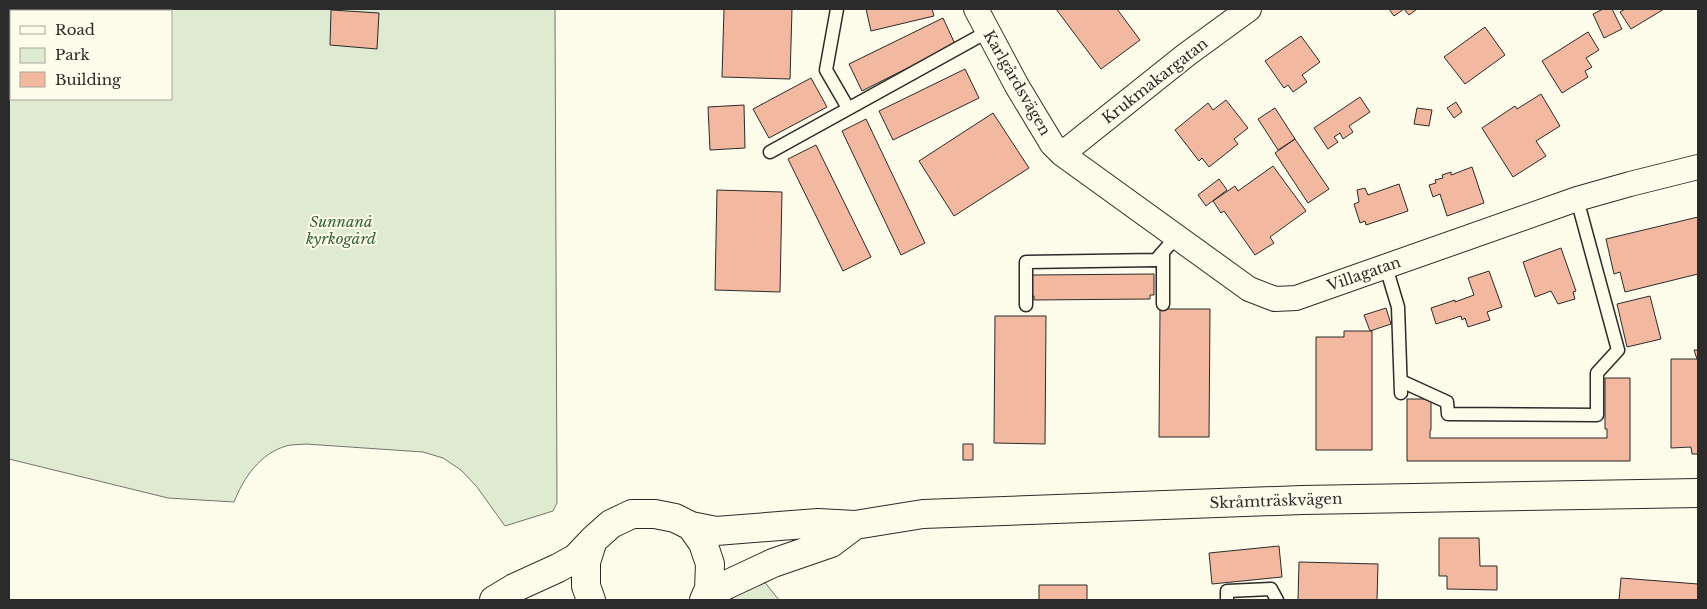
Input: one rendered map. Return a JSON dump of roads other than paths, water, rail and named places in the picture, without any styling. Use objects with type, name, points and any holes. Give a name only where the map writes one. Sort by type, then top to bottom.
[{"type":"main road","name":"Skråmträskvägen","points":[[593,540],[611,524],[632,514],[655,514],[674,518],[691,526],[716,531],[818,523],[856,524],[923,514],[1063,508],[1302,500],[1698,493]]},
{"type":"main road","name":"Skråmträskvägen","points":[[705,598],[726,585],[773,563],[831,543],[856,524]]},
{"type":"main road","points":[[691,526],[703,543],[710,564],[709,589],[705,598]]},
{"type":"main road","points":[[494,600],[514,588],[576,558],[593,540]]},
{"type":"main road","points":[[591,600],[586,586],[586,562],[593,540]]},
{"type":"street","name":"Karlgårdsvägen","points":[[976,9],[1017,86],[1052,144],[1062,154]]},
{"type":"street","name":"Krukmakargatan","points":[[1062,154],[1186,55],[1249,9]]},
{"type":"street","name":"Villagatan","points":[[1062,154],[1170,244],[1249,289],[1275,299],[1296,298],[1578,199],[1698,166]]},
{"type":"lane","points":[[837,9],[826,70],[848,108]]},
{"type":"lane","points":[[770,152],[988,32]]},
{"type":"lane","points":[[1386,266],[1398,307],[1401,387],[1447,402],[1448,414],[1597,415],[1597,372],[1618,350],[1578,199]]},
{"type":"lane","points":[[1163,304],[1170,244]]},
{"type":"lane","points":[[1026,305],[1026,262],[1156,260],[1170,244]]},
{"type":"lane","points":[[1227,600],[1227,591],[1270,589],[1277,600]]},
{"type":"park label","name":"Sunnanå kyrkogård","points":[[341,230]]}]
